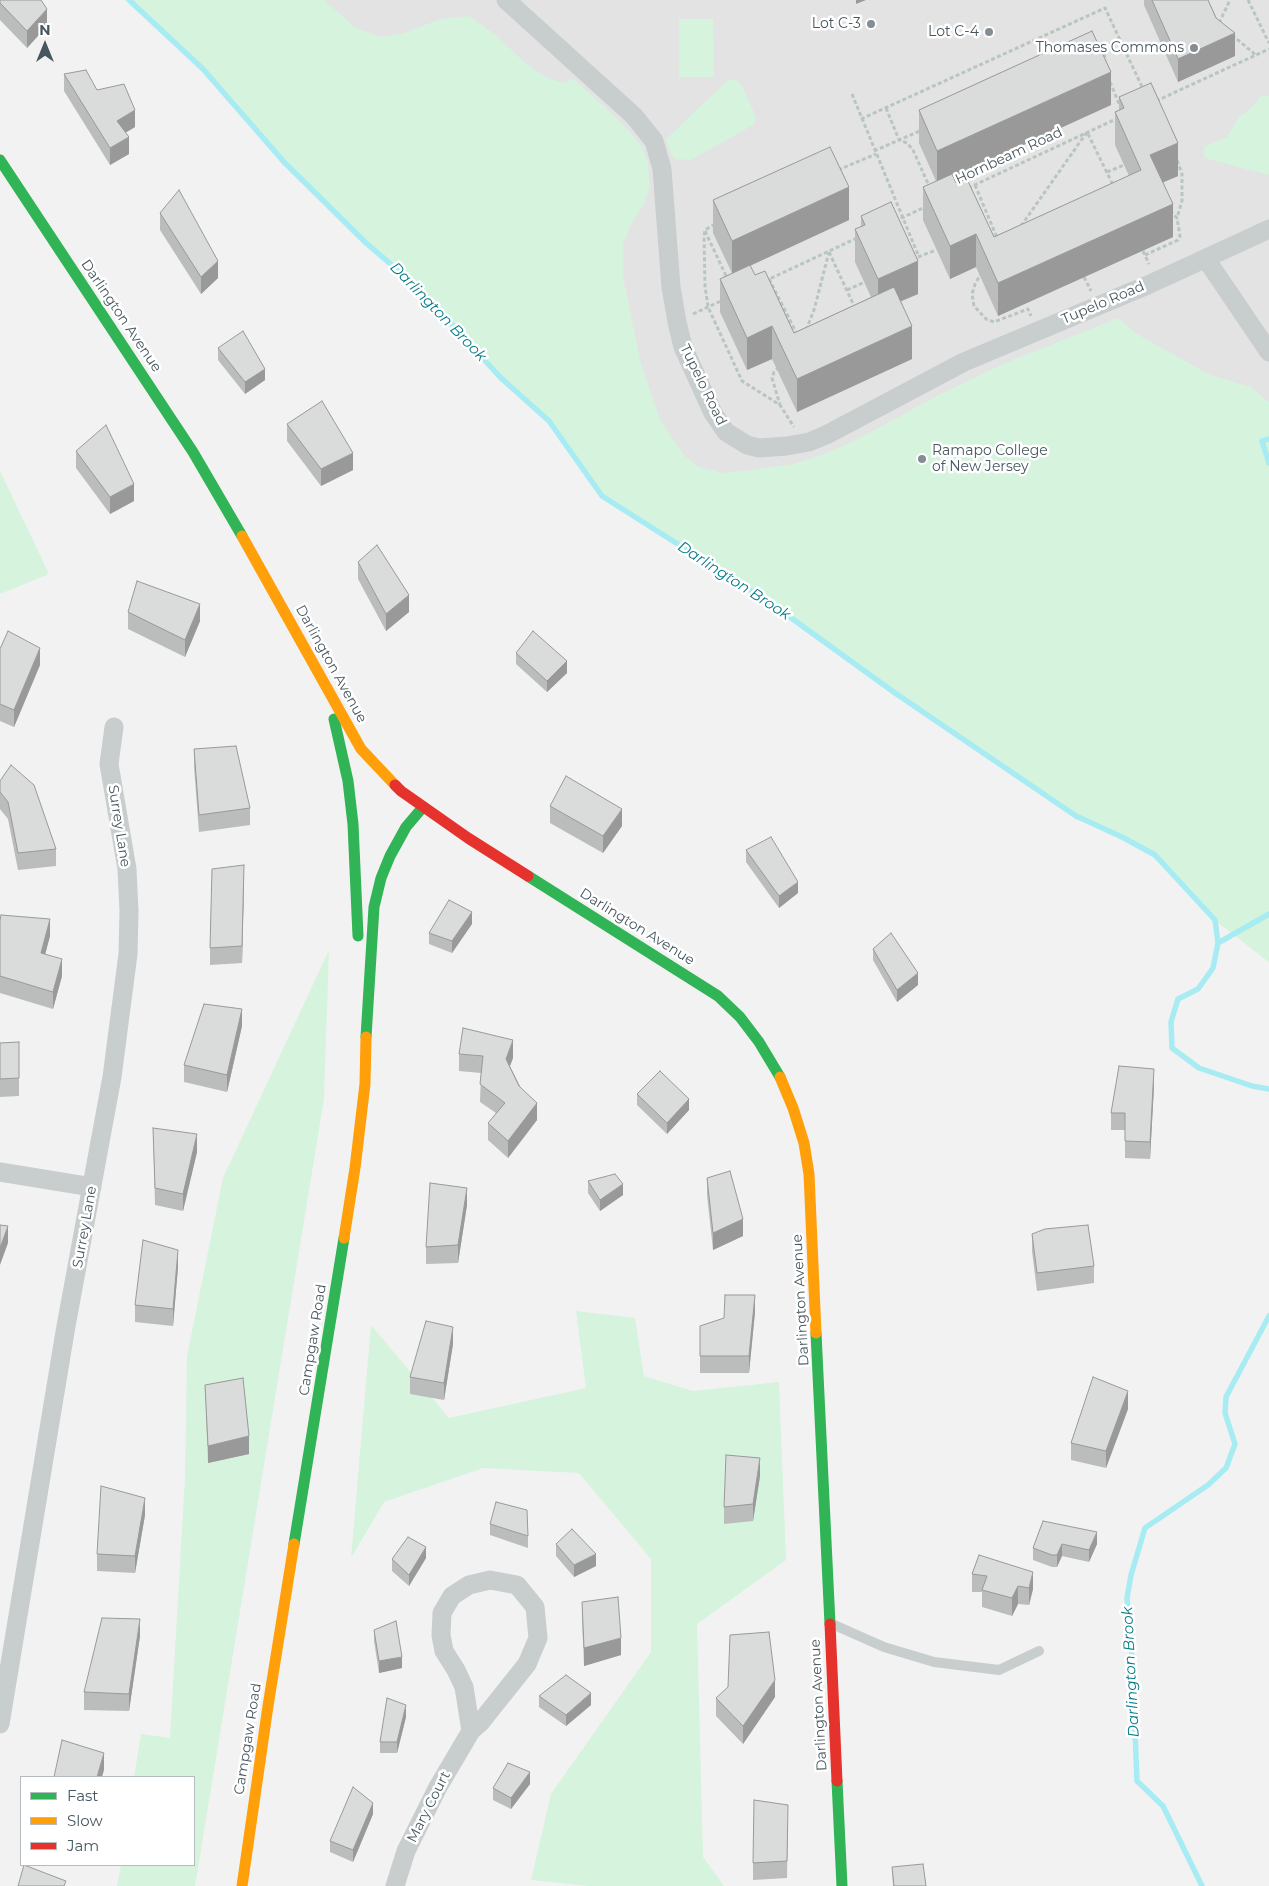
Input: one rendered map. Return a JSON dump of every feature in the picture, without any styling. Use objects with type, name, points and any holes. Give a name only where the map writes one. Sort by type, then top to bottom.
[{"type":"main road","name":"Darlington Avenue","points":[[0,160],[9,181],[193,452],[264,574],[361,749],[396,785],[423,807],[468,838],[718,996],[750,1029],[781,1078],[804,1143],[809,1174],[842,1886]]},
{"type":"main road","points":[[325,684],[348,781],[353,824],[357,921],[366,1020]]},
{"type":"main road","name":"Campgaw Road","points":[[242,1886],[270,1696],[354,1177],[365,1084],[366,1020],[374,907],[381,878],[390,856],[406,828],[423,807]]},
{"type":"street","name":"Tupelo Road","points":[[506,0],[634,116],[654,142],[662,170],[671,287],[676,322],[683,347],[713,413],[726,432],[746,444],[759,448],[798,444],[826,435],[964,362],[1206,259],[1269,228]]},
{"type":"street","points":[[1206,259],[1269,352]]},
{"type":"street","name":"Surrey Lane","points":[[0,1724],[65,1336],[112,1077],[128,954],[129,911],[127,869],[109,764],[114,728]]},
{"type":"street","points":[[0,1172],[92,1188]]},
{"type":"street","name":"Mary Court","points":[[395,1886],[406,1851],[430,1803],[471,1731],[526,1664],[538,1638],[535,1608],[517,1586],[490,1580],[469,1585],[452,1596],[442,1614],[441,1635],[444,1652],[464,1687],[471,1731]]},
{"type":"lane","points":[[831,1623],[884,1647],[934,1662],[999,1670],[1040,1652]]},
{"type":"path","points":[[1215,16],[1219,24],[1230,0]]},
{"type":"path","points":[[1248,0],[1269,42]]},
{"type":"path","points":[[861,119],[1105,8],[1146,96]]},
{"type":"path","points":[[1226,30],[1256,56]]},
{"type":"path","points":[[1095,51],[1119,40]]},
{"type":"path","points":[[1104,47],[1106,69]]},
{"type":"path","points":[[1150,104],[1269,49]]},
{"type":"path","points":[[1108,76],[1122,109]]},
{"type":"path","points":[[852,94],[919,257]]},
{"type":"path","points":[[886,108],[899,140],[908,143],[913,150],[933,193]]},
{"type":"path","name":"Hornbeam Road","points":[[960,192],[1125,115]]},
{"type":"path","points":[[831,173],[926,128]]},
{"type":"path","points":[[1020,228],[1087,132],[1117,194]]},
{"type":"path","points":[[1145,255],[1178,240],[1180,236],[1177,218],[1182,201],[1183,184],[1182,174],[1176,157]]},
{"type":"path","points":[[1107,172],[1124,165]]},
{"type":"path","points":[[975,185],[999,243]]},
{"type":"path","points":[[893,222],[928,206]]},
{"type":"path","points":[[1167,207],[1177,218]]},
{"type":"path","points":[[705,230],[718,222]]},
{"type":"path","points":[[984,228],[992,225]]},
{"type":"path","points":[[705,230],[731,287]]},
{"type":"path","points":[[705,230],[705,286],[708,308],[742,381],[780,405]]},
{"type":"path","points":[[761,283],[857,238]]},
{"type":"path","points":[[911,260],[936,250]]},
{"type":"path","points":[[804,335],[814,310],[829,252],[857,312]]},
{"type":"path","points":[[988,266],[975,284],[972,294],[974,306],[979,313],[986,319],[994,322],[1028,309]]},
{"type":"path","points":[[769,279],[797,335]]},
{"type":"path","points":[[847,290],[865,282]]},
{"type":"path","points":[[676,322],[728,298]]},
{"type":"path","points":[[1026,303],[1036,331]]},
{"type":"path","points":[[781,364],[774,372],[772,378],[780,405],[794,426],[798,444]]},
{"type":"shaded area","name":"Ramapo College of New Jersey","points":[[129,0],[1269,0],[1269,962],[1215,920],[1155,855],[1076,816],[769,602],[602,496],[549,421],[284,162],[203,69]]},
{"type":"green space","points":[[129,0],[324,0],[356,28],[381,37],[404,33],[441,19],[469,16],[497,36],[524,62],[545,77],[564,83],[574,79],[630,132],[642,147],[648,163],[650,187],[643,206],[630,226],[623,245],[623,277],[641,364],[660,420],[685,456],[699,467],[722,473],[745,471],[793,464],[822,455],[856,440],[937,396],[1005,363],[1118,318],[1137,334],[1210,375],[1251,387],[1269,402],[1269,962],[1215,920],[1155,855],[1122,837],[1076,816],[895,693],[769,602],[602,496],[549,421],[501,378],[414,284],[366,243],[284,162],[203,69]]},
{"type":"green space","points":[[679,19],[713,19],[714,77],[679,77]]},
{"type":"green space","points":[[728,80],[736,80],[741,84],[756,119],[753,125],[691,160],[675,159],[671,154],[666,139]]},
{"type":"green space","points":[[1261,96],[1269,96],[1269,175],[1205,158],[1203,152],[1205,146],[1226,138],[1239,117],[1249,110]]},
{"type":"green space","points":[[0,471],[49,574],[0,594]]},
{"type":"green space","points":[[329,950],[324,1099],[195,1886],[117,1886],[121,1866],[195,1866],[195,1776],[134,1776],[141,1734],[170,1738],[185,1477],[187,1356],[223,1178]]},
{"type":"green space","points":[[576,1311],[635,1318],[644,1376],[693,1391],[779,1382],[786,1560],[697,1624],[703,1857],[724,1886],[588,1886],[531,1880],[551,1794],[651,1652],[651,1559],[579,1473],[483,1468],[384,1502],[351,1558],[371,1325],[449,1418],[586,1388]]},
{"type":"building","points":[[0,0],[41,0],[47,9],[27,31],[0,3]]},
{"type":"building","points":[[1152,0],[1208,0],[1216,18],[1235,33],[1178,59]]},
{"type":"building","points":[[1092,31],[1111,72],[937,151],[919,110]]},
{"type":"building","points":[[86,70],[97,90],[124,84],[135,110],[117,121],[129,137],[110,148],[64,74]]},
{"type":"building","points":[[1151,83],[1178,143],[1150,155],[1173,204],[998,283],[976,234],[950,246],[923,187],[952,174],[956,183],[967,179],[994,237],[1141,170],[1115,112],[1124,108],[1119,97]]},
{"type":"building","points":[[830,147],[849,187],[732,241],[713,200]]},
{"type":"building","points":[[179,190],[218,261],[201,277],[160,213]]},
{"type":"building","points":[[891,202],[918,261],[878,279],[855,229],[865,225],[861,216]]},
{"type":"building","points":[[750,265],[755,275],[765,271],[794,333],[894,287],[912,326],[797,379],[772,326],[747,338],[720,279]]},
{"type":"building","points":[[243,331],[265,369],[245,382],[218,348]]},
{"type":"building","points":[[322,401],[353,453],[321,469],[287,424]]},
{"type":"building","points":[[106,425],[134,484],[110,497],[76,451]]},
{"type":"building","points":[[377,545],[409,595],[386,614],[358,562]]},
{"type":"building","points":[[137,581],[200,604],[185,640],[128,612]]},
{"type":"building","points":[[8,631],[40,648],[14,710],[0,704],[0,649]]},
{"type":"building","points":[[533,631],[567,661],[547,681],[516,653]]},
{"type":"building","points":[[236,746],[250,808],[199,815],[194,749]]},
{"type":"building","points":[[11,765],[34,785],[56,849],[18,853],[8,802],[0,792],[0,781]]},
{"type":"building","points":[[566,776],[622,809],[603,836],[550,806]]},
{"type":"building","points":[[771,837],[798,882],[779,896],[746,850]]},
{"type":"building","points":[[244,865],[242,946],[210,948],[212,869]]},
{"type":"building","points":[[449,900],[472,912],[452,941],[429,933]]},
{"type":"building","points":[[1,915],[50,919],[41,953],[62,959],[53,992],[0,976]]},
{"type":"building","points":[[891,933],[918,973],[897,990],[873,949]]},
{"type":"building","points":[[204,1004],[242,1009],[227,1075],[184,1065]]},
{"type":"building","points":[[463,1028],[513,1040],[506,1059],[519,1086],[537,1103],[508,1141],[488,1123],[505,1103],[480,1084],[483,1056],[459,1054]]},
{"type":"building","points":[[19,1042],[19,1078],[0,1079],[0,1043]]},
{"type":"building","points":[[1119,1066],[1154,1069],[1150,1142],[1125,1141],[1125,1113],[1111,1113]]},
{"type":"building","points":[[660,1071],[689,1099],[667,1123],[637,1094]]},
{"type":"building","points":[[153,1128],[197,1134],[183,1194],[155,1188]]},
{"type":"building","points":[[730,1171],[743,1219],[713,1233],[707,1178]]},
{"type":"building","points":[[615,1174],[623,1184],[600,1200],[588,1181]]},
{"type":"building","points":[[430,1183],[467,1188],[458,1245],[426,1247]]},
{"type":"building","points":[[0,1225],[8,1226],[0,1248]]},
{"type":"building","points":[[1088,1225],[1094,1266],[1037,1273],[1032,1234],[1045,1229]]},
{"type":"building","points":[[143,1240],[178,1250],[173,1309],[135,1305]]},
{"type":"building","points":[[725,1295],[755,1295],[749,1356],[700,1356],[700,1326],[724,1318]]},
{"type":"building","points":[[426,1321],[453,1327],[444,1383],[410,1377]]},
{"type":"building","points":[[1093,1377],[1128,1391],[1106,1451],[1071,1443]]},
{"type":"building","points":[[243,1378],[249,1436],[208,1446],[205,1385]]},
{"type":"building","points":[[726,1455],[760,1458],[753,1504],[724,1507]]},
{"type":"building","points":[[101,1486],[145,1498],[135,1556],[97,1554]]},
{"type":"building","points":[[496,1502],[527,1510],[528,1536],[490,1524]]},
{"type":"building","points":[[1043,1521],[1097,1532],[1089,1550],[1062,1544],[1057,1555],[1052,1555],[1033,1548]]},
{"type":"building","points":[[572,1529],[596,1554],[574,1565],[556,1544]]},
{"type":"building","points":[[408,1537],[426,1547],[409,1575],[392,1559]]},
{"type":"building","points":[[979,1555],[1033,1572],[1029,1588],[1018,1586],[1012,1598],[982,1590],[987,1576],[972,1574]]},
{"type":"building","points":[[618,1597],[621,1638],[584,1648],[582,1602]]},
{"type":"building","points":[[102,1618],[140,1619],[129,1694],[84,1692]]},
{"type":"building","points":[[396,1621],[402,1657],[379,1661],[374,1630]]},
{"type":"building","points":[[769,1632],[775,1680],[743,1726],[716,1698],[728,1687],[730,1635]]},
{"type":"building","points":[[566,1675],[591,1693],[566,1715],[539,1696]]},
{"type":"building","points":[[387,1698],[406,1705],[397,1742],[380,1742]]},
{"type":"building","points":[[62,1740],[104,1753],[97,1776],[54,1776]]},
{"type":"building","points":[[508,1763],[530,1772],[511,1798],[493,1788]]},
{"type":"building","points":[[353,1787],[373,1803],[353,1850],[330,1841]]},
{"type":"building","points":[[754,1800],[788,1805],[787,1861],[753,1863]]},
{"type":"building","points":[[923,1864],[926,1886],[894,1886],[892,1867]]},
{"type":"building","points":[[24,1866],[66,1881],[64,1886],[18,1886]]},
{"type":"waterway","name":"Darlington Brook","points":[[129,0],[203,69],[284,162],[366,243],[414,284],[501,378],[549,421],[602,496],[769,602],[895,693],[1076,816],[1122,837],[1155,855],[1215,920],[1218,943],[1213,968],[1198,989],[1178,999],[1171,1022],[1172,1048],[1199,1068],[1252,1086],[1269,1089]]},
{"type":"waterway","points":[[1269,439],[1262,441],[1269,463]]},
{"type":"waterway","points":[[1218,943],[1269,914]]},
{"type":"waterway","name":"Darlington Brook","points":[[1202,1886],[1163,1806],[1137,1781],[1132,1656],[1127,1598],[1131,1575],[1145,1528],[1208,1485],[1226,1468],[1235,1444],[1225,1413],[1226,1397],[1269,1316]]},
{"type":"traffic: fast","points":[[0,160],[193,452],[242,536]]},
{"type":"traffic: fast","points":[[334,719],[348,781],[353,824],[358,936]]},
{"type":"traffic: fast","points":[[366,1037],[374,907],[381,878],[390,856],[406,827],[423,807]]},
{"type":"traffic: fast","points":[[528,876],[718,996],[740,1017],[759,1042],[780,1077]]},
{"type":"traffic: fast","points":[[294,1544],[344,1238]]},
{"type":"traffic: fast","points":[[816,1333],[830,1624]]},
{"type":"traffic: fast","points":[[837,1781],[842,1886]]},
{"type":"traffic: slow","points":[[242,536],[361,749],[395,785]]},
{"type":"traffic: slow","points":[[344,1238],[365,1084],[366,1037]]},
{"type":"traffic: slow","points":[[780,1077],[793,1108],[804,1143],[809,1174],[816,1333]]},
{"type":"traffic: slow","points":[[242,1886],[294,1544]]},
{"type":"traffic: jam","points":[[395,785],[468,838],[528,876]]},
{"type":"traffic: jam","points":[[830,1624],[837,1781]]},
{"type":"place","name":"Lot C-3","points":[[871,24]]},
{"type":"place","name":"Lot C-4","points":[[989,32]]},
{"type":"place","name":"Thomases Commons","points":[[1194,48]]},
{"type":"place","name":"Ramapo College of New Jersey","points":[[922,459]]}]
